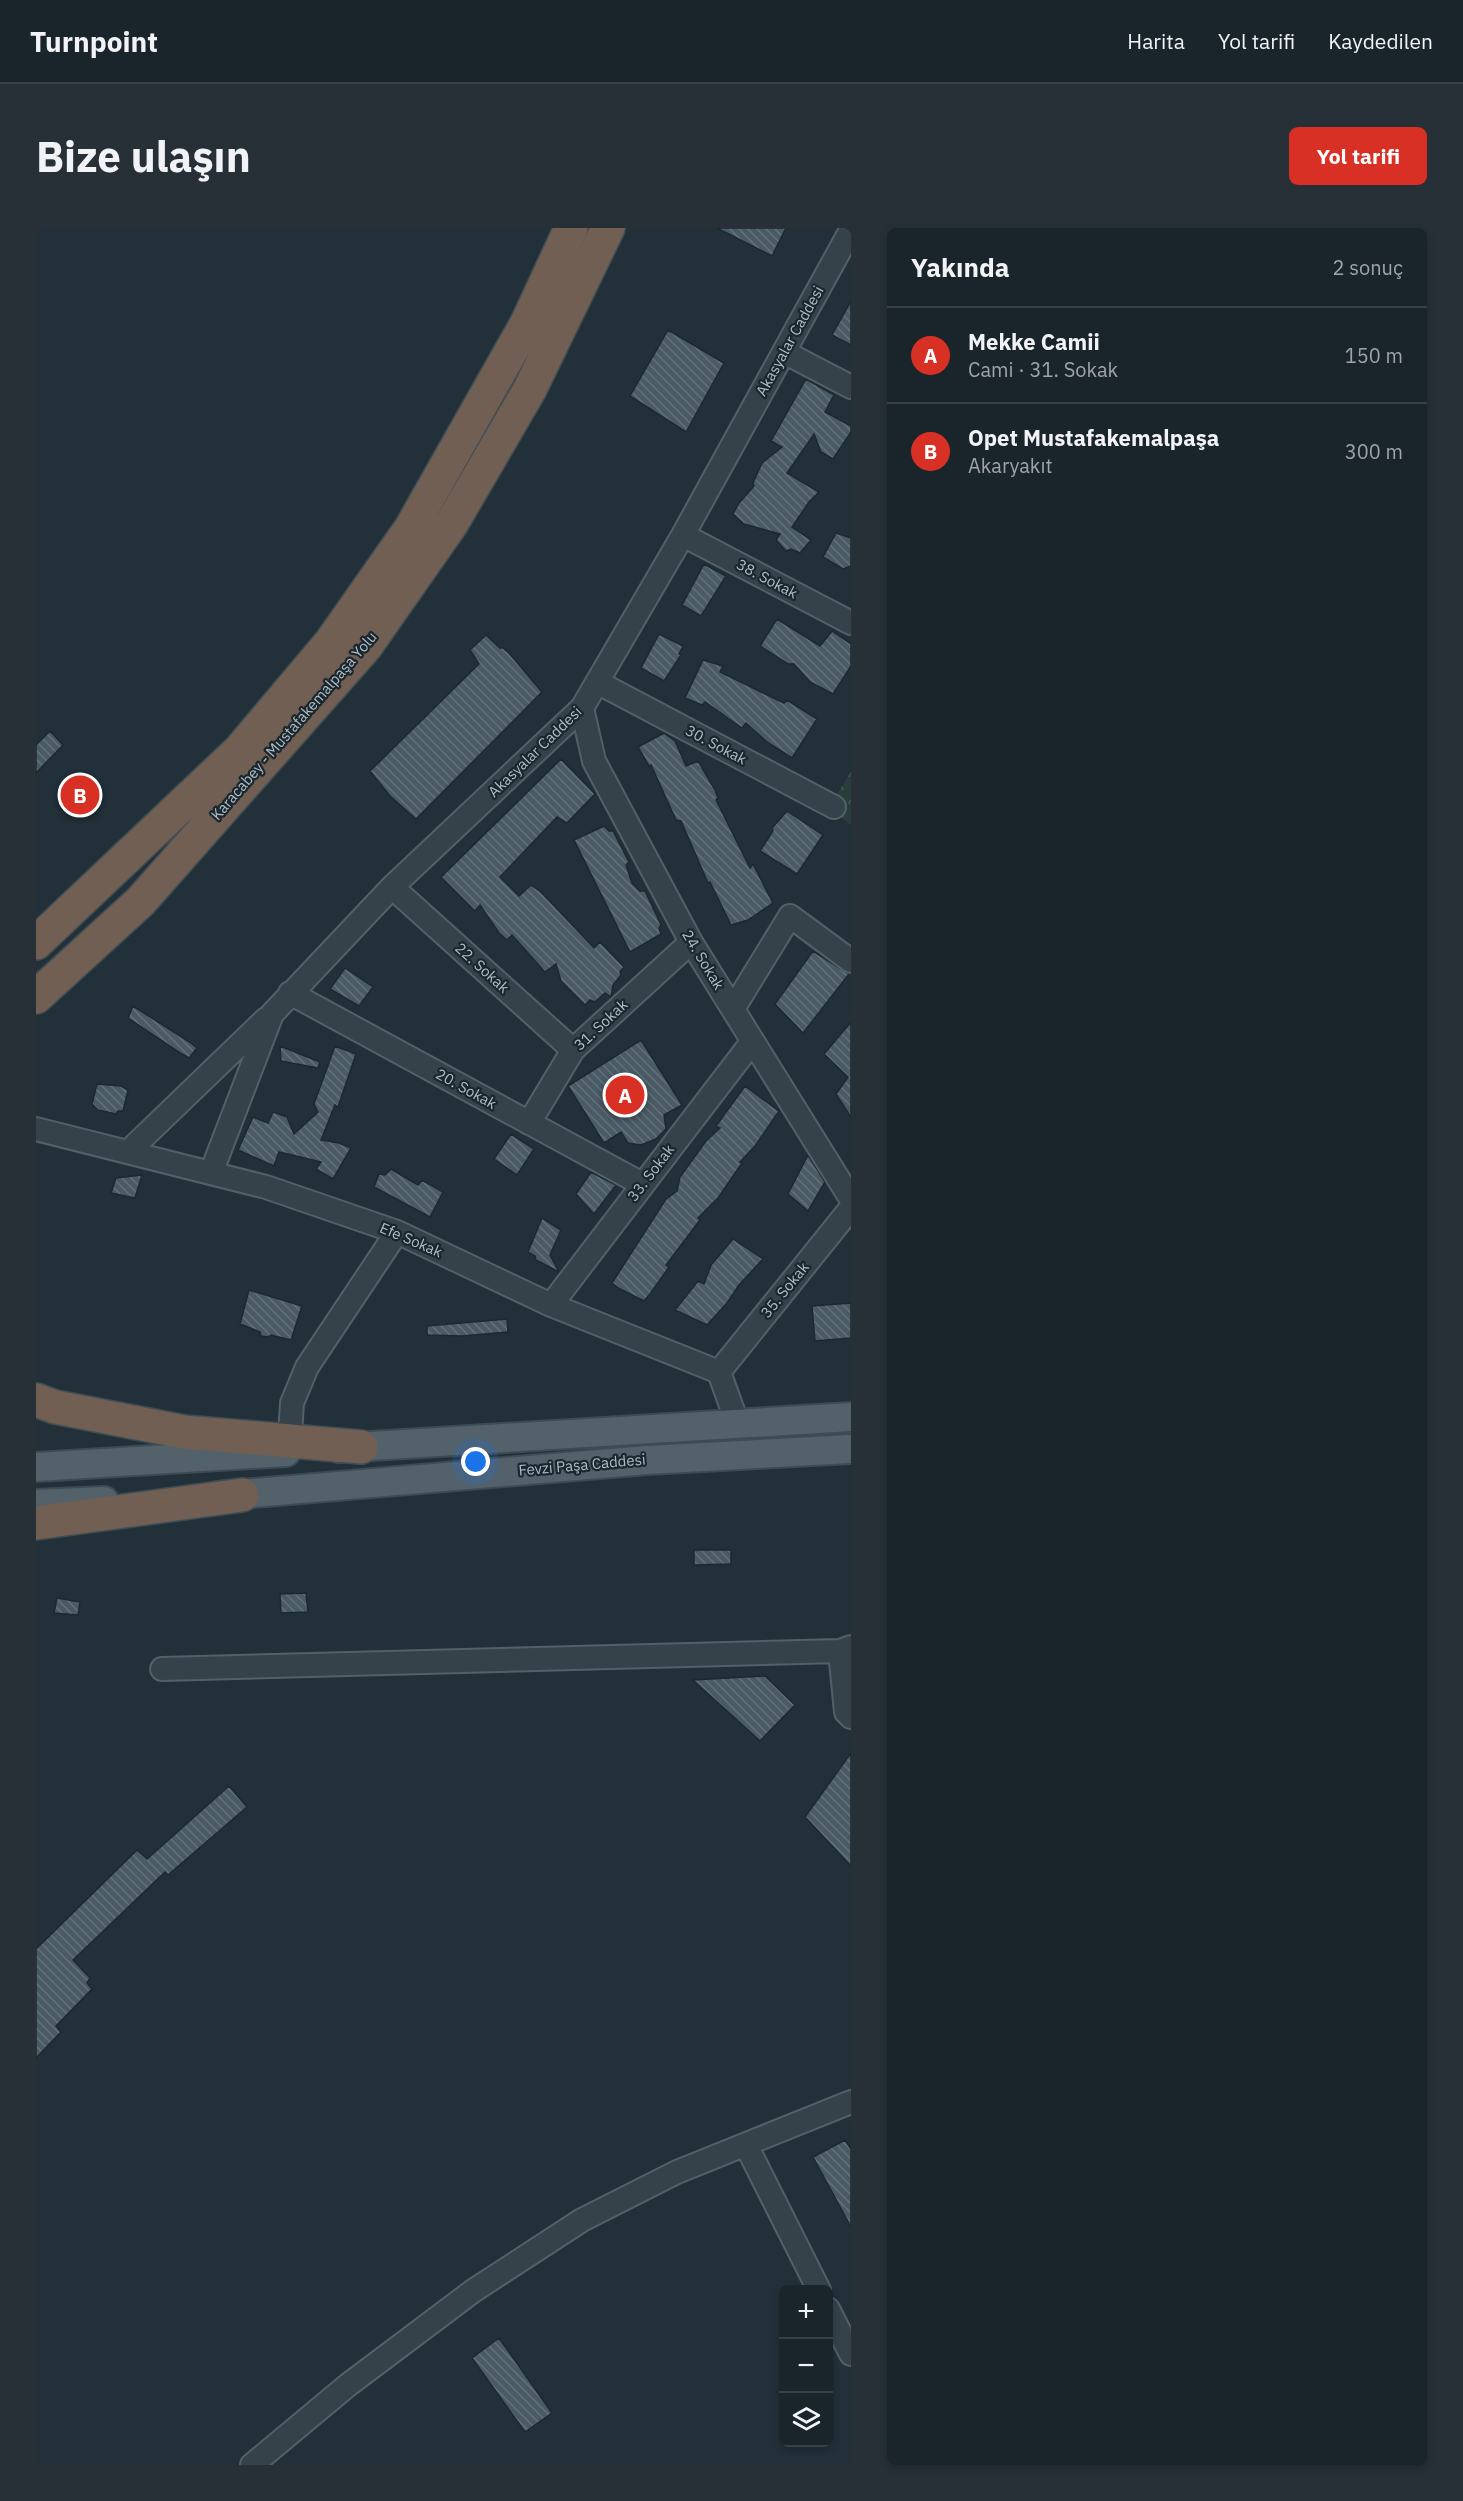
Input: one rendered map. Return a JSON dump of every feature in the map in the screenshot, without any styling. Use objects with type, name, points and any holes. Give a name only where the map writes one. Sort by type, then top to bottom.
[{"type":"highway","name":"Karacabey - Mustafakemalpaşa Yolu","points":[[36,943],[240,750],[331,642],[411,528],[527,323],[571,228]]},
{"type":"highway","name":"Karacabey - Mustafakemalpaşa Yolu","points":[[36,997],[141,902],[366,646],[452,523],[530,389],[608,228]]},
{"type":"highway","points":[[36,1019],[141,902]]},
{"type":"highway","points":[[36,1400],[55,1407],[184,1432],[289,1446],[361,1447]]},
{"type":"highway","points":[[36,1523],[242,1495]]},
{"type":"main road","name":"Fevzi Paşa Caddesi","points":[[361,1447],[851,1417]]},
{"type":"main road","points":[[36,1467],[289,1446]]},
{"type":"main road","name":"Fevzi Paşa Caddesi","points":[[36,1504],[242,1495],[647,1460],[851,1449]]},
{"type":"street","name":"Akasyalar Caddesi","points":[[211,1173],[272,1014],[392,887],[582,708],[683,535],[851,230]]},
{"type":"street","points":[[784,352],[851,387]]},
{"type":"street","name":"38. Sokak","points":[[683,535],[851,623]]},
{"type":"street","name":"30. Sokak","points":[[597,682],[834,807]]},
{"type":"street","name":"24. Sokak","points":[[582,708],[594,761],[691,942],[851,1199]]},
{"type":"street","name":"22. Sokak","points":[[392,887],[573,1050]]},
{"type":"street","points":[[733,1009],[790,915],[851,961]]},
{"type":"street","name":"31. Sokak","points":[[528,1123],[573,1050],[691,942]]},
{"type":"street","name":"20. Sokak","points":[[290,993],[642,1184]]},
{"type":"street","points":[[129,1151],[272,1014]]},
{"type":"street","name":"33. Sokak","points":[[551,1305],[752,1042]]},
{"type":"street","name":"Efe Sokak","points":[[36,1129],[266,1187],[397,1232],[551,1305],[719,1372]]},
{"type":"street","name":"35. Sokak","points":[[719,1372],[851,1208]]},
{"type":"street","points":[[289,1446],[292,1403],[307,1367],[397,1232]]},
{"type":"street","points":[[719,1372],[738,1425]]},
{"type":"street","points":[[162,1669],[845,1649],[846,1712],[851,1717]]},
{"type":"street","points":[[252,2465],[348,2385],[444,2313],[572,2226],[677,2172],[851,2102]]},
{"type":"street","points":[[746,2145],[817,2285]]},
{"type":"street","points":[[833,2319],[851,2354]]},
{"type":"green space","points":[[851,772],[851,825],[828,808]]},
{"type":"building","points":[[717,228],[786,228],[772,256]]},
{"type":"building","points":[[851,301],[851,345],[832,335]]},
{"type":"building","points":[[668,330],[724,363],[686,432],[630,396]]},
{"type":"building","points":[[806,379],[834,395],[825,412],[851,426],[851,432],[833,459],[821,452],[814,434],[787,473],[819,492],[809,502],[792,527],[811,540],[800,553],[791,549],[786,551],[776,540],[780,534],[744,524],[733,514],[739,503],[754,486],[753,483],[762,463],[782,447],[771,441]]},
{"type":"building","points":[[836,533],[851,538],[851,566],[843,569],[823,557]]},
{"type":"building","points":[[704,564],[726,576],[701,616],[682,605]]},
{"type":"building","points":[[777,619],[820,646],[832,631],[851,644],[851,666],[833,694],[810,682],[794,664],[788,664],[760,646]]},
{"type":"building","points":[[659,634],[683,646],[679,654],[681,655],[664,681],[641,668]]},
{"type":"building","points":[[486,635],[509,653],[542,692],[416,819],[390,796],[370,771],[479,664],[470,650]]},
{"type":"building","points":[[703,660],[723,666],[720,672],[784,703],[787,700],[817,719],[792,758],[767,742],[746,723],[742,728],[705,702],[702,705],[685,698]]},
{"type":"building","points":[[50,731],[63,745],[36,773],[36,745]]},
{"type":"building","points":[[664,733],[675,741],[686,766],[698,761],[715,790],[718,798],[716,800],[750,868],[753,864],[773,903],[748,920],[731,925],[710,882],[708,883],[681,821],[676,820],[651,765],[649,766],[638,747]]},
{"type":"building","points":[[561,759],[595,794],[567,823],[557,817],[500,877],[519,896],[531,885],[541,892],[594,948],[600,942],[624,967],[613,985],[611,997],[605,993],[595,1002],[590,1000],[585,1005],[561,981],[556,964],[545,972],[512,935],[507,940],[499,933],[480,905],[475,911],[441,877]]},
{"type":"building","points":[[787,811],[823,835],[797,874],[760,851],[773,831],[772,828]]},
{"type":"building","points":[[604,826],[609,831],[613,831],[629,862],[626,865],[632,883],[640,891],[645,891],[661,925],[659,928],[661,934],[630,952],[574,840]]},
{"type":"building","points":[[813,951],[849,974],[803,1033],[775,1004]]},
{"type":"building","points":[[345,968],[373,987],[359,1006],[330,989]]},
{"type":"building","points":[[133,1006],[197,1048],[189,1058],[182,1054],[128,1018]]},
{"type":"building","points":[[851,1022],[851,1117],[836,1094],[848,1077],[824,1054]]},
{"type":"building","points":[[641,1040],[682,1105],[664,1115],[666,1129],[656,1139],[641,1145],[628,1143],[621,1132],[604,1143],[568,1086]]},
{"type":"building","points":[[280,1046],[320,1062],[318,1068],[281,1061]]},
{"type":"building","points":[[335,1046],[356,1054],[338,1107],[335,1105],[321,1140],[351,1148],[333,1179],[316,1169],[321,1162],[279,1152],[274,1166],[238,1150],[253,1117],[268,1123],[273,1112],[287,1117],[294,1134],[318,1112],[314,1104]]},
{"type":"building","points":[[97,1084],[121,1086],[128,1090],[123,1111],[118,1111],[116,1114],[98,1110],[92,1104]]},
{"type":"building","points":[[745,1086],[779,1111],[755,1146],[740,1162],[742,1163],[718,1198],[698,1218],[700,1220],[666,1265],[669,1267],[644,1301],[620,1289],[612,1283],[666,1199],[677,1191],[680,1177],[706,1141],[720,1128],[716,1126]]},
{"type":"building","points":[[511,1134],[534,1149],[517,1175],[494,1159]]},
{"type":"building","points":[[808,1155],[825,1182],[808,1211],[788,1194]]},
{"type":"building","points":[[391,1169],[418,1185],[422,1180],[443,1192],[430,1217],[374,1187],[379,1174],[385,1175]]},
{"type":"building","points":[[591,1172],[616,1185],[594,1214],[576,1194]]},
{"type":"building","points":[[142,1175],[135,1198],[111,1193],[116,1178]]},
{"type":"building","points":[[542,1218],[561,1230],[550,1255],[559,1272],[536,1260],[535,1256],[528,1252]]},
{"type":"building","points":[[733,1239],[763,1259],[707,1325],[675,1310],[698,1281],[704,1284],[711,1265]]},
{"type":"building","points":[[249,1290],[302,1306],[291,1340],[271,1335],[261,1336],[260,1332],[240,1324]]},
{"type":"building","points":[[851,1303],[851,1338],[815,1341],[812,1306]]},
{"type":"building","points":[[507,1319],[508,1332],[462,1336],[427,1335],[427,1326]]},
{"type":"building","points":[[694,1550],[731,1550],[731,1564],[694,1565]]},
{"type":"building","points":[[306,1593],[308,1612],[281,1613],[280,1594]]},
{"type":"building","points":[[57,1598],[80,1602],[78,1615],[54,1613]]},
{"type":"building","points":[[765,1676],[795,1705],[760,1741],[693,1680]]},
{"type":"building","points":[[851,1753],[851,1866],[805,1817]]},
{"type":"building","points":[[229,1786],[247,1807],[168,1875],[165,1872],[73,1960],[90,1978],[87,1983],[92,1989],[56,2026],[61,2032],[36,2058],[36,1949],[137,1850],[147,1859]]},
{"type":"building","points":[[845,2140],[851,2149],[851,2227],[813,2157]]},
{"type":"building","points":[[499,2338],[552,2413],[525,2432],[472,2358]]},
{"type":"place","name":"Opet Mustafakemalpaşa","points":[[80,795]]},
{"type":"place","name":"Mekke Camii","points":[[625,1095]]}]
